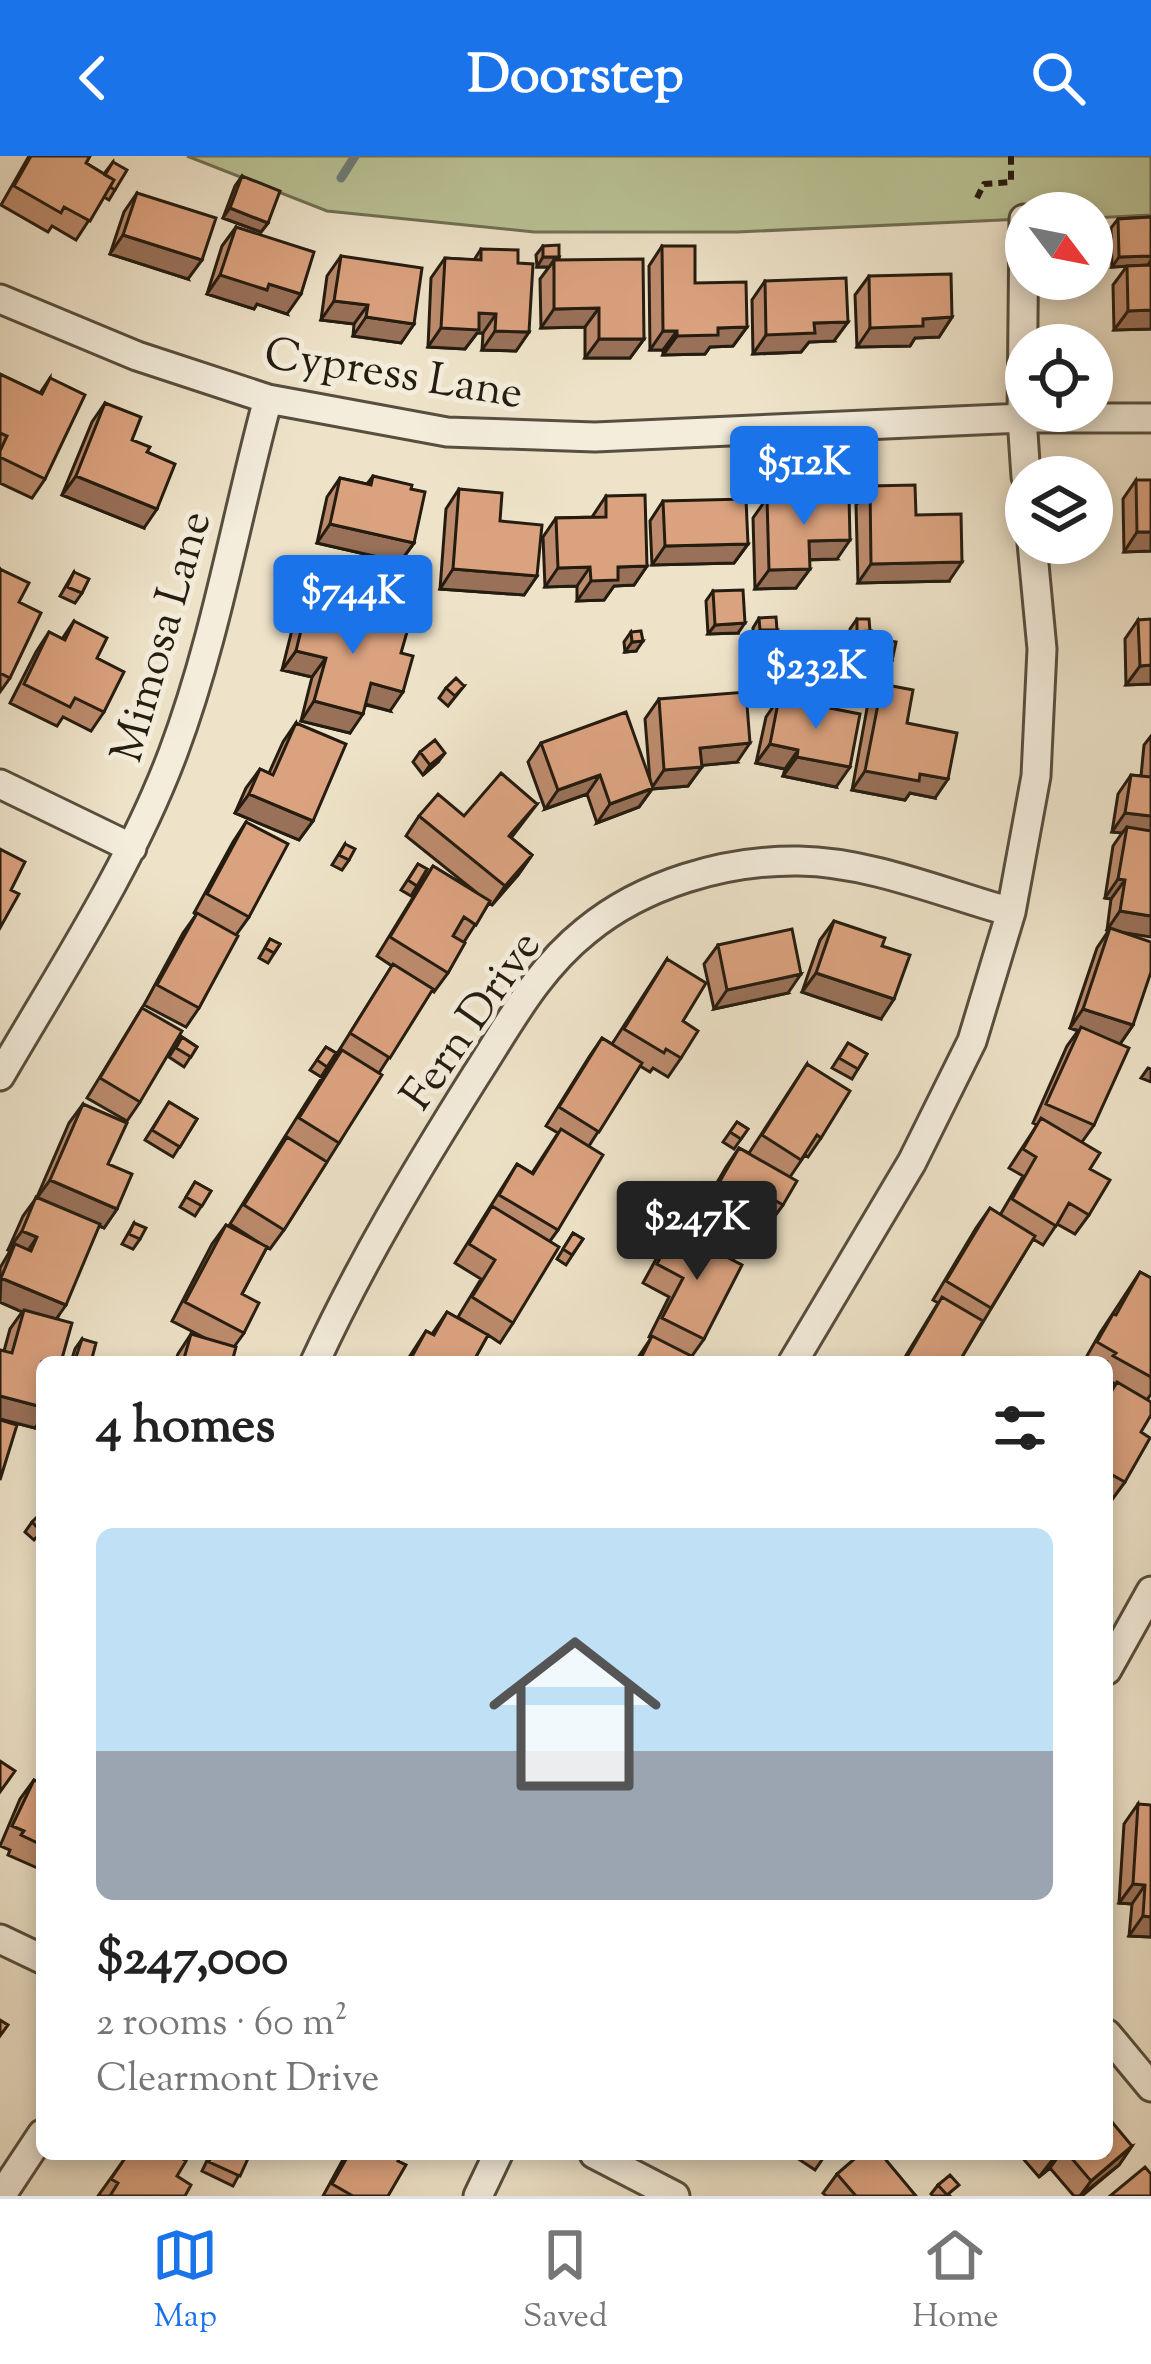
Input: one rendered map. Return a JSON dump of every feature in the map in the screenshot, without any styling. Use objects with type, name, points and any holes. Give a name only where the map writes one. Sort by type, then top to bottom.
[{"type":"street","name":"Cypress Lane","points":[[0,299],[136,356],[268,399],[447,432],[595,437],[1005,419]]},
{"type":"street","name":"Mimosa Lane","points":[[0,1076],[132,848],[172,757],[198,682],[268,399]]},
{"type":"street","name":"Cypress Lane","points":[[1113,418],[1151,418]]},
{"type":"street","points":[[797,1356],[912,1162],[972,1041],[1012,912],[1036,776],[1042,649],[1034,564]]},
{"type":"street","points":[[0,784],[132,848]]},
{"type":"street","name":"Fern Drive","points":[[318,1356],[348,1290],[415,1171],[538,978],[589,928],[676,881],[732,866],[799,861],[852,867],[1012,912]]},
{"type":"street","points":[[1113,1659],[1151,1591]]},
{"type":"street","points":[[0,1939],[36,1956]]},
{"type":"street","points":[[1113,2041],[1151,2087]]},
{"type":"street","points":[[1,2196],[36,2143]]},
{"type":"street","points":[[478,2196],[495,2160]]},
{"type":"street","points":[[606,2160],[675,2196]]},
{"type":"path","points":[[977,198],[984,184],[1012,182],[1011,156]]},
{"type":"green space","points":[[187,156],[1151,156],[1151,215],[1113,217],[1113,192],[1005,192],[1005,220],[737,232],[534,232],[327,211]]},
{"type":"building","points":[[31,156],[90,156],[86,163],[114,180],[90,221],[64,207],[61,213],[14,186]]},
{"type":"building","points":[[113,162],[127,170],[115,190],[110,187],[114,180],[105,175]]},
{"type":"building","points":[[242,176],[280,191],[268,223],[230,208]]},
{"type":"building","points":[[137,193],[216,218],[202,260],[123,235]]},
{"type":"building","points":[[1151,217],[1151,256],[1119,257],[1118,219]]},
{"type":"building","points":[[236,227],[314,252],[301,294],[269,284],[267,290],[220,275]]},
{"type":"building","points":[[559,245],[559,257],[543,257],[543,246]]},
{"type":"building","points":[[662,246],[695,246],[695,283],[746,282],[747,327],[718,328],[718,335],[677,336],[677,331],[663,331]]},
{"type":"building","points":[[481,249],[518,250],[518,263],[533,264],[529,332],[495,331],[496,314],[479,313],[479,330],[441,328],[445,258],[481,260]]},
{"type":"building","points":[[341,256],[422,268],[414,324],[366,317],[368,305],[334,301]]},
{"type":"building","points":[[643,259],[644,339],[599,339],[599,308],[554,309],[554,260]]},
{"type":"building","points":[[1151,265],[1151,310],[1128,311],[1127,266]]},
{"type":"building","points":[[951,274],[952,317],[923,319],[923,326],[870,328],[869,276]]},
{"type":"building","points":[[846,278],[848,322],[814,323],[815,333],[766,335],[765,281]]},
{"type":"building","points":[[0,374],[42,394],[50,378],[85,395],[45,479],[0,457],[7,436],[0,433]]},
{"type":"building","points":[[105,403],[141,417],[132,440],[175,464],[157,509],[76,476]]},
{"type":"building","points":[[373,476],[425,492],[414,543],[330,524],[340,478],[371,485]]},
{"type":"building","points":[[1136,480],[1151,480],[1151,532],[1137,532]]},
{"type":"building","points":[[915,485],[916,515],[961,514],[962,562],[871,564],[870,486]]},
{"type":"building","points":[[459,489],[502,493],[500,521],[542,525],[537,576],[453,569]]},
{"type":"building","points":[[645,495],[647,566],[618,567],[618,580],[591,581],[590,567],[558,568],[556,518],[606,517],[606,496]]},
{"type":"building","points":[[849,495],[850,540],[809,541],[810,569],[769,570],[767,498]]},
{"type":"building","points":[[746,499],[748,544],[665,546],[663,501]]},
{"type":"building","points":[[0,569],[29,583],[19,602],[41,613],[10,678],[0,673]]},
{"type":"building","points":[[74,572],[89,579],[82,593],[67,587]]},
{"type":"building","points":[[743,590],[745,623],[715,625],[713,591]]},
{"type":"building","points":[[307,606],[407,632],[401,653],[413,656],[403,692],[371,683],[363,714],[314,701],[326,658],[296,651]]},
{"type":"building","points":[[776,617],[777,630],[760,630],[759,618]]},
{"type":"building","points":[[857,619],[869,619],[870,631],[857,632]]},
{"type":"building","points":[[1151,619],[1151,665],[1140,666],[1138,620]]},
{"type":"building","points":[[74,621],[107,638],[97,658],[124,672],[104,712],[75,698],[70,707],[24,684],[49,632],[65,640]]},
{"type":"building","points":[[641,631],[643,641],[632,642],[631,632]]},
{"type":"building","points":[[884,640],[896,642],[892,661],[879,658]]},
{"type":"building","points":[[863,642],[874,642],[874,653],[863,652]]},
{"type":"building","points":[[456,678],[464,686],[455,696],[446,688]]},
{"type":"building","points":[[882,684],[913,690],[907,723],[957,733],[948,779],[920,774],[919,781],[865,771]]},
{"type":"building","points":[[746,692],[750,743],[700,748],[702,767],[664,770],[659,699]]},
{"type":"building","points":[[779,698],[860,714],[850,767],[797,757],[798,750],[770,744]]},
{"type":"building","points":[[626,712],[653,788],[610,804],[600,775],[558,790],[541,743]]},
{"type":"building","points":[[296,723],[346,744],[313,821],[249,794],[260,769],[273,775]]},
{"type":"building","points":[[435,740],[445,753],[430,765],[420,752]]},
{"type":"building","points":[[501,773],[537,804],[509,836],[532,855],[505,886],[419,816],[438,794],[464,816]]},
{"type":"building","points":[[1131,775],[1151,777],[1151,816],[1125,813]]},
{"type":"building","points":[[246,822],[288,844],[249,917],[207,894]]},
{"type":"building","points":[[1127,827],[1151,831],[1151,916],[1120,911],[1125,880],[1118,879]]},
{"type":"building","points":[[345,844],[355,849],[349,860],[339,855]]},
{"type":"building","points":[[0,849],[25,862],[11,890],[19,894],[0,928]]},
{"type":"building","points":[[418,864],[427,869],[417,886],[408,880]]},
{"type":"building","points":[[433,866],[490,901],[476,925],[464,917],[453,936],[465,943],[448,973],[390,937]]},
{"type":"building","points":[[197,913],[238,936],[199,1008],[157,985]]},
{"type":"building","points":[[834,921],[885,938],[882,946],[910,955],[894,999],[816,973]]},
{"type":"building","points":[[1110,928],[1151,942],[1151,972],[1133,1025],[1083,1009]]},
{"type":"building","points":[[792,929],[801,974],[727,990],[718,945]]},
{"type":"building","points":[[270,939],[280,944],[274,953],[265,948]]},
{"type":"building","points":[[667,959],[706,983],[683,1021],[698,1031],[681,1058],[624,1029]]},
{"type":"building","points":[[393,964],[433,989],[390,1058],[350,1033]]},
{"type":"building","points":[[142,1008],[182,1031],[140,1102],[100,1078]]},
{"type":"building","points":[[1081,1027],[1129,1048],[1094,1125],[1046,1104]]},
{"type":"building","points":[[182,1037],[197,1047],[191,1057],[176,1048]]},
{"type":"building","points":[[602,1038],[642,1063],[599,1132],[559,1107]]},
{"type":"building","points":[[848,1043],[867,1054],[858,1069],[839,1058]]},
{"type":"building","points":[[326,1047],[336,1053],[327,1067],[317,1060]]},
{"type":"building","points":[[342,1050],[382,1075],[339,1143],[299,1118]]},
{"type":"building","points":[[807,1064],[850,1091],[801,1160],[762,1135]]},
{"type":"building","points":[[169,1102],[197,1119],[180,1147],[152,1130]]},
{"type":"building","points":[[83,1104],[127,1123],[108,1164],[132,1174],[117,1209],[50,1180]]},
{"type":"building","points":[[1041,1118],[1100,1153],[1090,1169],[1110,1180],[1089,1215],[1069,1203],[1056,1226],[1012,1199],[1036,1157],[1023,1149]]},
{"type":"building","points":[[737,1122],[748,1129],[741,1139],[730,1132]]},
{"type":"building","points":[[561,1129],[603,1155],[558,1230],[499,1195],[517,1164],[533,1174]]},
{"type":"building","points":[[287,1137],[327,1162],[284,1230],[244,1205]]},
{"type":"building","points":[[739,1148],[797,1181],[783,1205],[771,1198],[742,1247],[697,1221]]},
{"type":"building","points":[[195,1182],[211,1191],[202,1206],[186,1197]]},
{"type":"building","points":[[36,1197],[100,1224],[66,1305],[1,1278],[15,1244],[31,1251],[37,1237],[22,1231]]},
{"type":"building","points":[[492,1206],[559,1247],[513,1323],[472,1297],[495,1260],[469,1244]]},
{"type":"building","points":[[990,1208],[1035,1236],[991,1308],[946,1281]]},
{"type":"building","points":[[134,1223],[146,1228],[140,1239],[129,1234]]},
{"type":"building","points":[[642,1223],[653,1229],[647,1240],[636,1234]]},
{"type":"building","points":[[226,1225],[267,1247],[242,1294],[259,1303],[244,1333],[185,1302]]},
{"type":"building","points":[[674,1230],[742,1265],[704,1339],[662,1318],[683,1278],[657,1264]]},
{"type":"building","points":[[573,1233],[583,1239],[572,1255],[563,1249]]},
{"type":"building","points":[[1140,1272],[1151,1278],[1151,1377],[1097,1342]]},
{"type":"building","points":[[942,1297],[983,1321],[963,1356],[908,1356]]},
{"type":"building","points":[[24,1310],[72,1323],[63,1356],[36,1356],[36,1405],[0,1396],[0,1350],[12,1353]]},
{"type":"building","points":[[447,1312],[488,1335],[476,1356],[412,1356],[426,1331],[434,1335]]},
{"type":"building","points":[[191,1334],[236,1347],[234,1356],[185,1356]]},
{"type":"building","points":[[652,1336],[691,1356],[642,1356]]},
{"type":"building","points":[[82,1339],[96,1343],[93,1356],[76,1356]]},
{"type":"building","points":[[1117,1382],[1151,1402],[1151,1415],[1141,1432],[1150,1438],[1125,1482],[1113,1475],[1113,1389]]},
{"type":"building","points":[[0,1420],[17,1425],[0,1480]]},
{"type":"building","points":[[0,1761],[15,1771],[0,1792]]},
{"type":"building","points":[[34,1780],[36,1781],[36,1842],[12,1826]]},
{"type":"building","points":[[1138,1804],[1151,1805],[1151,1917],[1143,1916],[1145,1885],[1133,1884]]},
{"type":"building","points":[[1113,2123],[1132,2146],[1091,2181],[1073,2160],[1113,2160]]},
{"type":"building","points":[[124,2160],[184,2160],[177,2176],[191,2185],[185,2196],[110,2196],[118,2183],[111,2179]]},
{"type":"building","points":[[210,2160],[247,2160],[240,2176]]},
{"type":"building","points":[[346,2160],[399,2160],[406,2165],[388,2196],[353,2196],[332,2184]]},
{"type":"building","points":[[853,2160],[886,2160],[916,2196],[856,2196],[837,2174]]},
{"type":"building","points":[[1145,2167],[1151,2174],[1151,2196],[1110,2196]]},
{"type":"building","points":[[950,2175],[959,2185],[947,2195],[938,2185]]},
{"type":"waterway","points":[[341,178],[355,156]]}]
